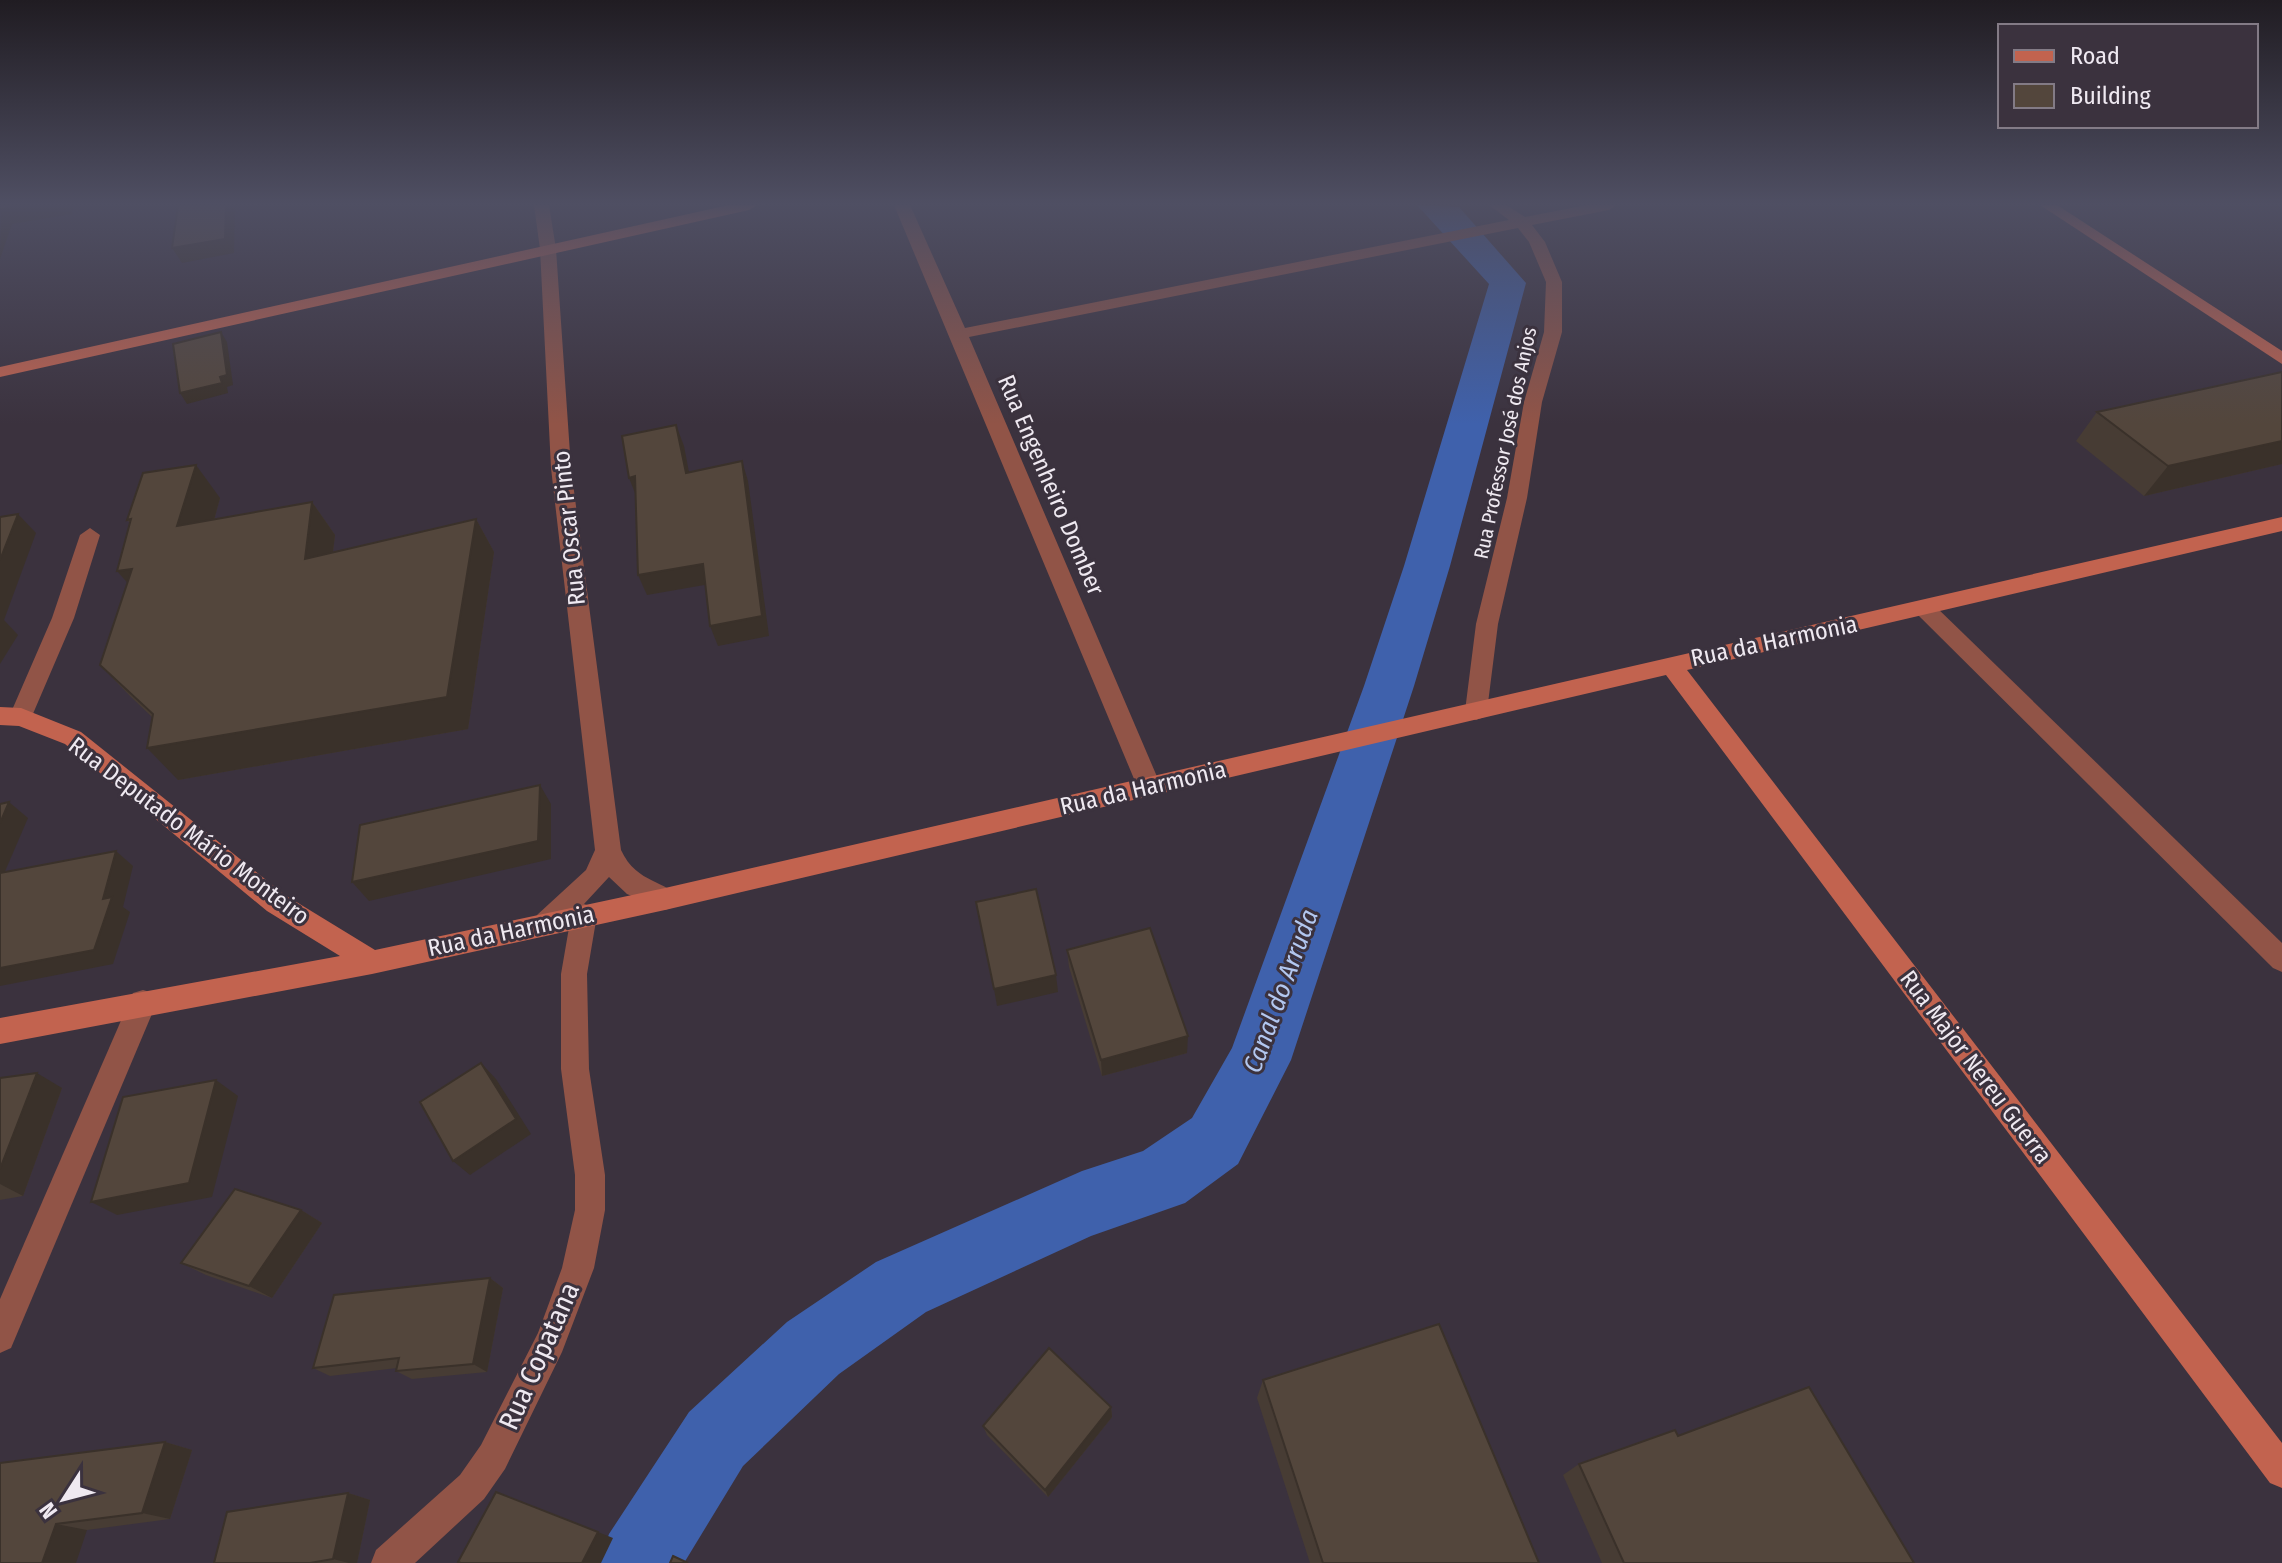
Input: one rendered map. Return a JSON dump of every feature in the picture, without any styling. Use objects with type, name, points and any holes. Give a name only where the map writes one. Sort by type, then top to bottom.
[{"type":"main road","points":[[0,372],[419,278]]},
{"type":"main road","points":[[2160,278],[2282,359]]},
{"type":"main road","name":"Rua da Harmonia","points":[[0,1031],[143,1002],[372,962],[665,899],[2282,524]]},
{"type":"main road","name":"Rua Major Nereu Guerra","points":[[1670,664],[2282,1471]]},
{"type":"main road","name":"Rua Deputado Mário Monteiro","points":[[10,716],[73,738],[276,903],[372,962]]},
{"type":"street","name":"Rua Oscar Pinto","points":[[550,278],[561,468],[608,850],[618,875],[665,899]]},
{"type":"street","name":"Rua Engenheiro Domber","points":[[934,278],[1149,786]]},
{"type":"street","points":[[959,334],[1244,278]]},
{"type":"street","name":"Rua Professor José dos Anjos","points":[[1476,711],[1487,624],[1517,498],[1533,402],[1553,332],[1552,278]]},
{"type":"street","points":[[10,716],[63,618],[90,535]]},
{"type":"street","points":[[1925,609],[2282,960]]},
{"type":"street","points":[[546,923],[596,877],[608,850]]},
{"type":"street","name":"Rua Copatana","points":[[389,1563],[472,1487],[493,1457],[551,1341],[578,1268],[590,1210],[590,1175],[575,1069],[574,974],[584,915]]},
{"type":"street","points":[[0,1337],[143,1002]]},
{"type":"building","points":[[221,332],[227,375],[220,377],[222,383],[180,393],[173,344]]},
{"type":"building","points":[[2282,372],[2282,441],[2168,466],[2097,412]]},
{"type":"building","points":[[676,425],[686,473],[742,461],[762,616],[710,626],[703,564],[638,575],[635,476],[629,478],[622,436]]},
{"type":"building","points":[[196,465],[177,526],[312,502],[305,559],[476,519],[447,697],[147,748],[153,714],[100,665],[132,569],[117,571],[131,519],[127,520],[143,473]]},
{"type":"building","points":[[18,514],[0,560],[0,517]]},
{"type":"building","points":[[540,785],[538,841],[352,882],[360,825]]},
{"type":"building","points":[[9,802],[0,823],[0,804]]},
{"type":"building","points":[[116,851],[103,899],[112,897],[94,950],[0,968],[0,873]]},
{"type":"building","points":[[1036,889],[1056,975],[994,989],[976,902]]},
{"type":"building","points":[[1150,928],[1188,1036],[1101,1060],[1067,950]]},
{"type":"building","points":[[481,1063],[516,1119],[453,1161],[420,1102]]},
{"type":"building","points":[[37,1073],[0,1169],[0,1078]]},
{"type":"building","points":[[216,1080],[189,1183],[91,1202],[123,1097]]},
{"type":"building","points":[[235,1189],[301,1210],[249,1286],[181,1263]]},
{"type":"building","points":[[490,1278],[473,1364],[396,1371],[399,1358],[313,1368],[334,1295]]},
{"type":"building","points":[[1439,1324],[1539,1563],[1323,1563],[1263,1380]]},
{"type":"building","points":[[1049,1348],[1111,1407],[1045,1490],[983,1426]]},
{"type":"building","points":[[1809,1387],[1914,1563],[1624,1563],[1579,1464],[1675,1430],[1678,1436]]},
{"type":"building","points":[[165,1442],[142,1513],[56,1524],[42,1563],[0,1563],[0,1463]]},
{"type":"building","points":[[496,1492],[598,1532],[582,1563],[458,1562]]},
{"type":"building","points":[[348,1493],[333,1559],[310,1563],[214,1563],[227,1512]]},
{"type":"building","points":[[673,1556],[688,1563],[670,1563]]},
{"type":"waterway","name":"Canal do Arruda","points":[[638,1563],[716,1439],[813,1348],[901,1287],[1082,1205],[1161,1179],[1215,1141],[1259,1060],[1389,686],[1427,566],[1508,283],[1504,278]]}]
